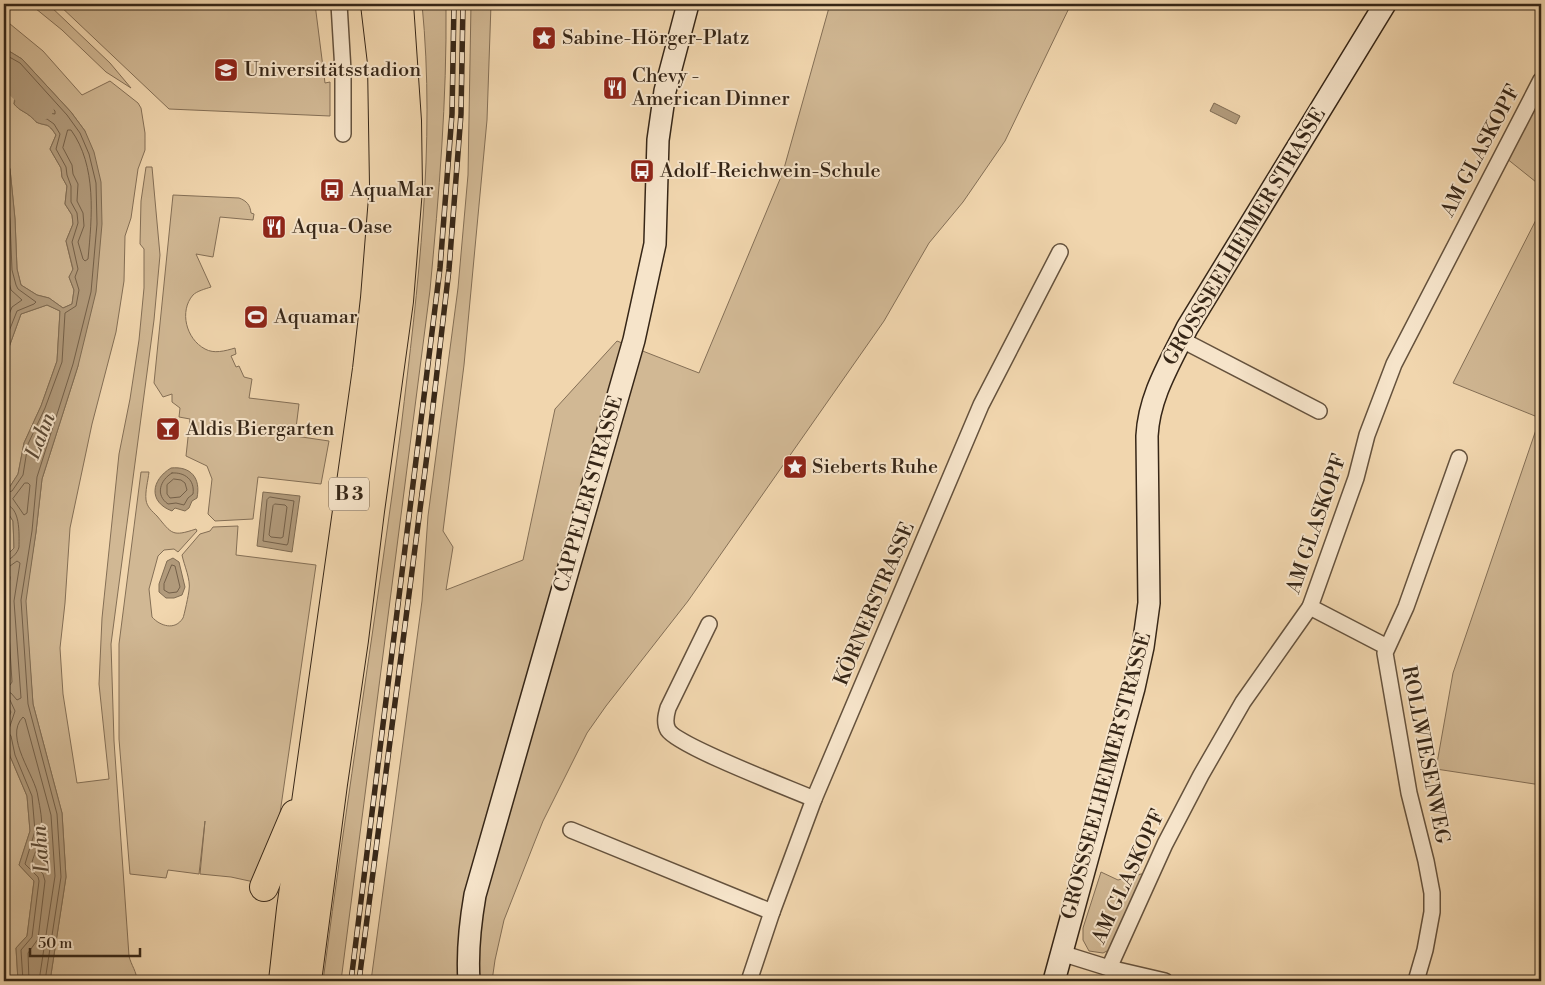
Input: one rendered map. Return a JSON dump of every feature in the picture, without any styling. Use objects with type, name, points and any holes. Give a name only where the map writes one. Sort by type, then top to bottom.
[{"type":"highway","name":"B 3","points":[[283,981],[375,298],[384,185],[382,64],[393,5]]},
{"type":"highway","name":"B 3","points":[[307,981],[399,301],[408,189],[406,121],[393,5]]},
{"type":"highway","points":[[264,887],[310,778]]},
{"type":"main road","name":"CAPPELER STRASSE","points":[[469,981],[468,947],[475,896],[634,340],[655,244],[658,140],[665,91],[688,4]]},
{"type":"main road","name":"GROSSSEELHEIMER STRASSE","points":[[1054,981],[1134,688],[1143,647],[1149,603],[1147,425],[1154,398],[1162,377],[1197,311],[1385,4]]},
{"type":"street","points":[[339,4],[343,71],[343,134]]},
{"type":"street","name":"AM GLASKOPF","points":[[1109,968],[1165,844],[1201,776],[1243,702],[1310,607],[1356,478],[1367,435],[1394,364],[1541,80]]},
{"type":"street","name":"KÖRNERSTRASSE","points":[[750,981],[772,912],[814,800],[981,405],[1060,252]]},
{"type":"street","points":[[1182,340],[1319,411]]},
{"type":"street","name":"ROLLWIESENWEG","points":[[1416,981],[1425,950],[1432,912],[1432,893],[1409,793],[1385,653],[1398,628],[1460,458]]},
{"type":"street","points":[[1310,607],[1387,647]]},
{"type":"street","points":[[709,624],[668,708],[665,719],[668,730],[675,737],[696,749],[814,800]]},
{"type":"street","points":[[571,830],[772,912]]},
{"type":"street","points":[[1061,953],[1109,968],[1165,981]]},
{"type":"shaded area","points":[[30,4],[48,4],[110,63],[131,88],[106,72],[62,30]]},
{"type":"shaded area","name":"Universitätsstadion","points":[[58,4],[315,4],[325,83],[330,82],[330,116],[169,109]]},
{"type":"shaded area","points":[[422,4],[446,4],[444,111],[430,290],[341,981],[323,981],[392,497],[419,269],[426,163],[427,110]]},
{"type":"shaded area","points":[[471,4],[491,4],[487,120],[464,365],[443,531],[453,547],[446,590],[523,560],[555,409],[617,341],[699,373],[783,172],[830,4],[1071,4],[1005,141],[963,202],[929,243],[884,321],[688,601],[587,733],[543,821],[504,920],[492,981],[371,981],[422,601],[428,516],[458,288],[468,175]]},
{"type":"shaded area","points":[[4,19],[43,51],[82,95],[110,81],[138,103],[141,108],[145,133],[145,150],[138,169],[131,218],[125,236],[124,281],[116,332],[92,424],[70,528],[60,648],[63,694],[77,783],[109,779],[99,684],[102,618],[119,454],[139,340],[144,288],[144,249],[140,244],[141,201],[146,167],[152,167],[160,255],[154,320],[111,644],[114,741],[129,956],[137,981],[50,981],[66,877],[62,813],[33,704],[25,601],[42,479],[78,366],[85,131],[71,112],[22,59],[4,48]]},
{"type":"shaded area","points":[[4,73],[15,82],[14,104],[36,122],[49,126],[56,135],[50,149],[61,168],[62,177],[67,186],[65,204],[72,215],[73,224],[66,241],[73,270],[69,277],[74,290],[72,304],[63,308],[49,298],[37,295],[21,285],[17,269],[10,169],[4,158]]},
{"type":"shaded area","points":[[1541,93],[1541,186],[1506,158]]},
{"type":"shaded area","points":[[173,195],[239,198],[248,204],[251,213],[254,214],[253,220],[220,217],[213,257],[196,254],[211,287],[193,295],[186,309],[187,324],[193,339],[205,349],[216,352],[235,348],[236,354],[231,356],[236,367],[239,366],[244,377],[252,379],[249,398],[299,404],[295,436],[329,441],[321,484],[258,477],[253,519],[215,521],[208,514],[212,479],[207,466],[186,456],[190,419],[179,417],[180,408],[172,402],[172,394],[163,397],[154,383]]},
{"type":"shaded area","points":[[1541,210],[1541,785],[1436,769],[1453,673],[1540,418],[1453,383]]},
{"type":"shaded area","points":[[47,305],[60,311],[57,361],[41,406],[24,443],[18,474],[9,488],[4,486],[4,361],[21,314]]},
{"type":"shaded area","points":[[141,472],[149,472],[146,493],[147,505],[166,527],[177,533],[196,529],[197,531],[178,552],[174,549],[164,550],[158,556],[149,589],[152,617],[159,623],[172,626],[176,625],[183,618],[189,586],[182,555],[200,534],[210,531],[213,527],[238,526],[236,555],[316,565],[278,827],[254,882],[231,877],[200,874],[205,821],[199,874],[168,870],[166,878],[130,874],[119,739],[119,644]]},
{"type":"shaded area","points":[[4,507],[13,521],[14,548],[4,558]]},
{"type":"shaded area","points":[[4,699],[11,712],[4,729]]},
{"type":"shaded area","points":[[4,729],[10,756],[27,796],[30,831],[19,865],[34,881],[27,936],[16,948],[18,981],[4,981]]},
{"type":"shaded area","points":[[1101,872],[1118,880],[1145,873],[1109,950],[1103,953],[1089,951],[1083,940],[1083,928]]},
{"type":"water","points":[[4,48],[22,59],[71,112],[85,131],[94,152],[101,182],[102,224],[96,292],[78,366],[42,479],[26,601],[33,704],[62,813],[66,877],[50,981],[18,981],[16,948],[27,936],[34,881],[19,865],[30,831],[27,796],[10,756],[4,729],[11,712],[4,699],[4,558],[14,548],[13,521],[4,507],[4,486],[9,488],[18,474],[24,443],[41,406],[57,361],[60,311],[47,305],[21,314],[4,361],[4,158],[10,169],[17,269],[21,285],[37,295],[49,298],[63,308],[72,304],[74,290],[69,277],[73,269],[66,241],[73,224],[72,215],[65,204],[67,186],[62,177],[61,168],[50,149],[56,135],[49,126],[36,122],[14,104],[18,89],[10,76],[4,73]]},
{"type":"water","points":[[1214,103],[1240,116],[1236,124],[1210,111]]},
{"type":"water","points":[[171,468],[189,471],[196,479],[197,498],[192,501],[189,508],[185,511],[175,508],[172,511],[164,507],[156,497],[156,485],[159,479]]},
{"type":"water","points":[[263,492],[300,496],[292,552],[257,546]]},
{"type":"water","points":[[173,558],[179,562],[185,587],[182,595],[166,598],[159,592],[159,584],[167,561]]},
{"type":"waterway","name":"Lahn","points":[[4,72],[41,107]]},
{"type":"railway","points":[[351,981],[440,268],[452,114],[454,4]]},
{"type":"railway","points":[[359,981],[430,432],[449,269],[461,114],[463,4]]},
{"type":"place","name":"Sabine-Hörger-Platz","points":[[544,38]]},
{"type":"place","name":"Universitätsstadion","points":[[226,70]]},
{"type":"place","name":"Chevy - American Dinner","points":[[615,88]]},
{"type":"place","name":"Adolf-Reichwein-Schule","points":[[642,171]]},
{"type":"place","name":"AquaMar","points":[[332,190]]},
{"type":"place","name":"Aqua-Oase","points":[[274,227]]},
{"type":"place","name":"Aquamar","points":[[256,317]]},
{"type":"place","name":"Aldis Biergarten","points":[[168,429]]},
{"type":"place","name":"Sieberts Ruhe","points":[[795,467]]}]
